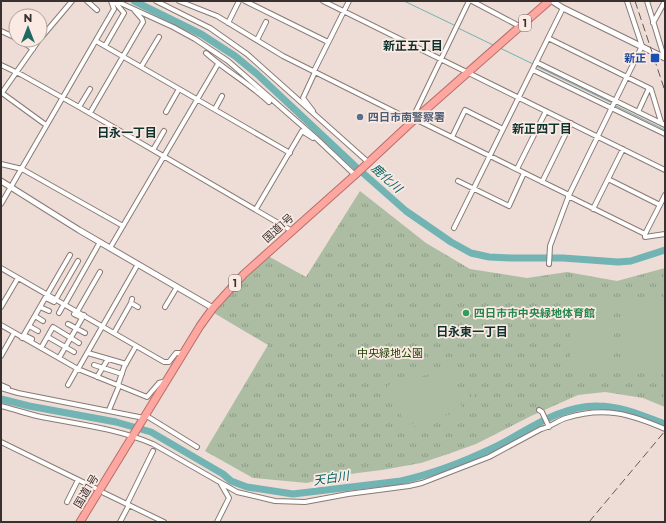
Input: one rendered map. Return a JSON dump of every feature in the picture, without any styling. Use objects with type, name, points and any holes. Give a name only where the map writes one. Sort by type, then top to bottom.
[{"type":"highway","name":"国道1号","points":[[80,522],[183,353],[213,308],[244,274],[415,119],[550,1]]},
{"type":"street","points":[[48,30],[72,1]]},
{"type":"street","points":[[87,1],[97,10]]},
{"type":"street","points":[[114,1],[134,8],[195,39],[228,61],[355,174]]},
{"type":"street","points":[[1,204],[114,9],[114,1]]},
{"type":"street","points":[[105,46],[124,13],[114,1]]},
{"type":"street","points":[[156,1],[193,19],[230,41],[256,61],[368,162]]},
{"type":"street","points":[[179,1],[217,16],[314,72],[399,114],[415,119],[490,155],[645,234],[645,237],[665,234]]},
{"type":"street","points":[[228,23],[239,1]]},
{"type":"street","points":[[245,1],[328,42]]},
{"type":"street","points":[[323,1],[665,170]]},
{"type":"street","points":[[313,113],[303,98],[328,42],[349,1]]},
{"type":"street","points":[[415,119],[416,111],[458,24],[471,1],[521,27]]},
{"type":"street","points":[[550,1],[664,58]]},
{"type":"street","points":[[549,264],[550,248],[568,195],[642,46],[627,1]]},
{"type":"street","points":[[646,1],[664,58]]},
{"type":"street","points":[[653,23],[664,1]]},
{"type":"street","points":[[90,113],[143,22],[134,8]]},
{"type":"street","points":[[454,228],[563,8]]},
{"type":"street","points":[[660,11],[665,13]]},
{"type":"street","points":[[257,40],[266,22]]},
{"type":"street","points":[[142,67],[159,37]]},
{"type":"street","points":[[548,38],[651,89],[663,124]]},
{"type":"street","points":[[96,41],[290,153]]},
{"type":"street","points":[[33,49],[1,93],[46,125]]},
{"type":"street","points":[[206,53],[218,64],[269,102]]},
{"type":"street","points":[[536,63],[663,124]]},
{"type":"street","points":[[110,248],[218,64]]},
{"type":"street","points":[[1,65],[90,113],[292,231]]},
{"type":"street","points":[[533,69],[665,134]]},
{"type":"street","points":[[638,112],[649,88]]},
{"type":"street","points":[[79,107],[90,89]]},
{"type":"street","points":[[166,112],[179,89]]},
{"type":"street","points":[[215,109],[222,96]]},
{"type":"street","points":[[452,137],[465,110],[503,129]]},
{"type":"street","points":[[517,169],[546,111]]},
{"type":"street","points":[[542,182],[571,123]]},
{"type":"street","points":[[153,150],[164,131]]},
{"type":"street","points":[[256,209],[302,131],[311,137],[316,138]]},
{"type":"street","points":[[594,209],[623,149]]},
{"type":"street","points":[[1,164],[21,169],[123,226]]},
{"type":"street","points":[[458,181],[509,206],[524,173]]},
{"type":"street","points":[[608,179],[660,205]]},
{"type":"street","points":[[1,181],[10,188],[110,248],[213,308]]},
{"type":"street","points":[[645,234],[665,195]]},
{"type":"street","points":[[59,314],[100,242]]},
{"type":"street","points":[[23,336],[70,255]]},
{"type":"street","points":[[55,301],[78,261]]},
{"type":"street","points":[[68,385],[88,353],[138,264]]},
{"type":"street","points":[[1,268],[55,301],[65,304],[76,313],[103,326],[167,363],[176,353],[183,353]]},
{"type":"street","points":[[73,269],[82,274]]},
{"type":"street","points":[[76,313],[100,272]]},
{"type":"street","points":[[1,307],[18,278]]},
{"type":"street","points":[[165,307],[177,287]]},
{"type":"street","points":[[114,333],[132,301],[138,306]]},
{"type":"street","points":[[40,307],[49,311]]},
{"type":"street","points":[[35,316],[43,321]]},
{"type":"street","points":[[59,358],[83,317]]},
{"type":"street","points":[[68,324],[85,333]]},
{"type":"street","points":[[1,325],[14,333],[32,340]]},
{"type":"street","points":[[29,326],[38,331]]},
{"type":"street","points":[[41,348],[54,327],[79,343]]},
{"type":"street","points":[[1,356],[14,333]]},
{"type":"street","points":[[23,336],[78,369],[147,397],[159,383],[166,381]]},
{"type":"street","points":[[48,337],[74,352]]},
{"type":"street","points":[[109,410],[126,364],[136,346]]},
{"type":"street","points":[[88,353],[126,364]]},
{"type":"street","points":[[98,377],[108,359]]},
{"type":"street","points":[[94,365],[122,374]]},
{"type":"street","points":[[1,385],[14,392]]},
{"type":"street","points":[[1,388],[14,392],[144,416],[197,447]]},
{"type":"street","points":[[1,406],[35,415],[84,424],[138,437],[237,492],[270,500],[292,502],[313,501],[343,495],[409,486],[489,458],[533,433],[564,419],[590,412],[604,411],[626,415],[665,430]]},
{"type":"street","points":[[541,411],[549,426]]},
{"type":"street","points":[[1,442],[95,488]]},
{"type":"street","points":[[120,522],[153,451]]},
{"type":"street","points":[[68,502],[78,480]]},
{"type":"street","points":[[218,522],[229,498],[221,484]]},
{"type":"street","points":[[104,493],[164,522]]},
{"type":"green space","name":"中央緑地公園","points":[[360,191],[426,243],[470,269],[527,278],[567,272],[617,281],[665,268],[665,407],[643,398],[605,392],[578,395],[531,416],[476,444],[421,463],[382,470],[333,476],[307,483],[253,478],[205,451],[268,345],[214,313],[268,256],[306,277]]},
{"type":"green space","points":[[570,301],[614,301],[614,371],[570,371]]},
{"type":"green space","points":[[624,301],[665,301],[665,371],[623,371]]},
{"type":"green space","points":[[448,367],[458,368],[466,372],[471,378],[474,385],[474,393],[468,408],[461,415],[393,432],[393,429],[399,427],[388,420],[382,407],[383,392],[387,387],[407,377]],"holes":[[[446,370],[455,370],[463,374],[472,385],[472,393],[466,407],[458,412],[431,420],[409,424],[396,422],[390,418],[385,406],[385,399],[392,386],[399,382]]]},
{"type":"green space","points":[[452,371],[462,409],[403,424],[394,386]]},
{"type":"water","points":[[633,411],[665,421],[665,426],[663,425]]},
{"type":"waterway","name":"鹿化川","points":[[134,1],[201,34],[235,56],[257,74],[355,166],[406,211],[451,242],[471,253],[489,257],[563,258],[618,262],[631,261],[665,250]]},
{"type":"waterway","points":[[404,1],[456,26]]},
{"type":"waterway","points":[[458,28],[493,45]]},
{"type":"waterway","points":[[500,48],[533,64]]},
{"type":"waterway","points":[[536,66],[612,103]]},
{"type":"waterway","points":[[614,105],[665,130]]},
{"type":"waterway","name":"天白川","points":[[1,399],[29,406],[116,422],[151,432],[223,474],[231,481],[247,487],[293,494],[401,481],[425,475],[449,467],[495,447],[557,414],[584,407],[607,406],[632,412],[665,424]]},
{"type":"railway","points":[[635,1],[665,91]]},
{"type":"railway","points":[[589,522],[665,431]]},
{"type":"place","name":"新正","points":[[655,58]]},
{"type":"place","name":"四日市南警察署","points":[[360,117]]},
{"type":"place","name":"四日市市中央緑地体育館","points":[[466,313]]},
{"type":"district","name":"新正五丁目","points":[[413,45]]},
{"type":"district","name":"新正四丁目","points":[[542,128]]},
{"type":"district","name":"日永一丁目","points":[[127,132]]},
{"type":"district","name":"日永東一丁目","points":[[472,331]]}]
